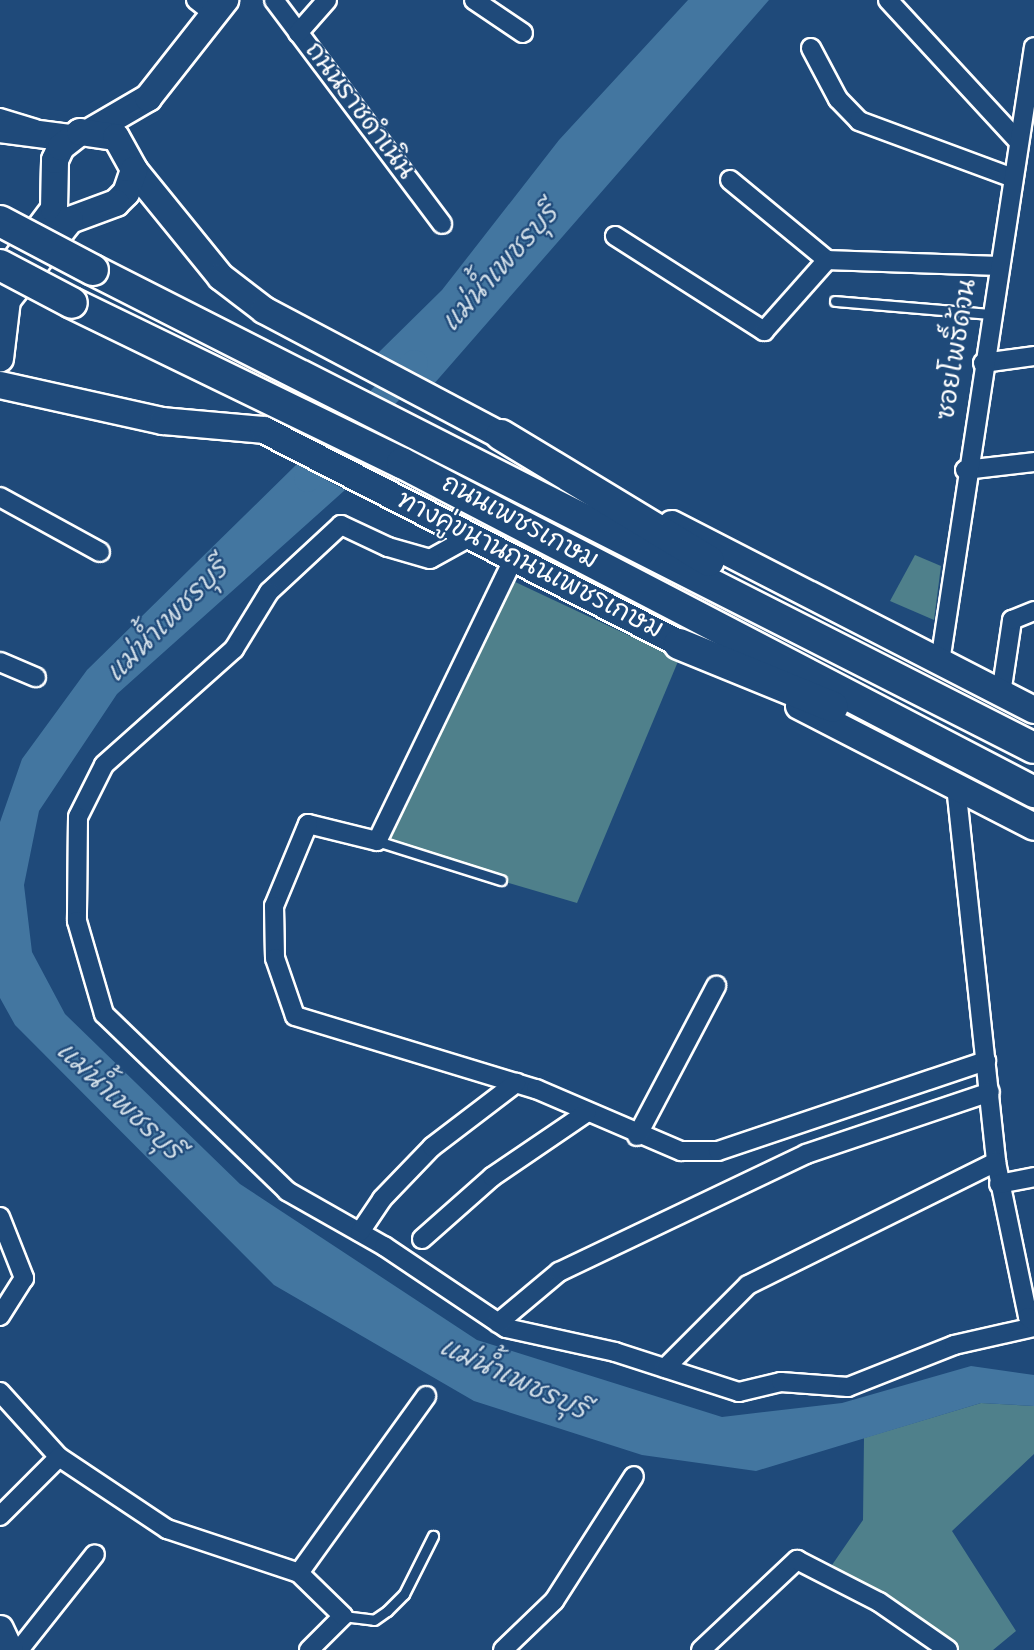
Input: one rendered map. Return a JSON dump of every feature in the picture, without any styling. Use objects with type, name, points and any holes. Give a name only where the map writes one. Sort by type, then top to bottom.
[{"type":"highway","name":"ถนนเพชรเกษม","points":[[0,221],[93,270],[312,377],[1034,748]]},
{"type":"highway","name":"ถนนเพชรเกษม","points":[[0,265],[72,303],[402,462],[1034,792]]},
{"type":"highway","points":[[501,435],[936,698]]},
{"type":"highway","points":[[679,644],[1002,776]]},
{"type":"main road","points":[[0,359],[7,300],[70,220],[116,203],[126,194],[148,98],[212,5]]},
{"type":"main road","points":[[0,281],[54,209],[55,160],[73,135],[148,98]]},
{"type":"main road","points":[[0,129],[116,137],[132,163],[221,277],[264,310],[339,354],[1034,710]]},
{"type":"main road","name":"ทางคู่ขนานถนนเพชรเกษม","points":[[0,385],[163,422],[264,430],[468,538],[1034,827]]},
{"type":"main road","points":[[0,1629],[10,1650]]},
{"type":"street","name":"ถนนราชดำเนิน","points":[[274,0],[442,224]]},
{"type":"street","points":[[298,33],[327,0]]},
{"type":"street","points":[[474,0],[523,33]]},
{"type":"street","points":[[888,0],[1023,146]]},
{"type":"street","name":"ซอยโพธิ์ด้วน","points":[[940,662],[965,470],[1013,178],[1023,146],[1034,47]]},
{"type":"street","points":[[811,48],[838,99],[859,121],[1013,178]]},
{"type":"street","points":[[730,180],[827,260],[998,266]]},
{"type":"street","points":[[615,236],[764,331],[827,260]]},
{"type":"street","points":[[983,363],[1034,356]]},
{"type":"street","points":[[965,470],[1034,462]]},
{"type":"street","points":[[0,497],[100,552]]},
{"type":"street","points":[[468,538],[430,559],[387,547],[341,525],[269,592],[234,649],[104,765],[78,817],[77,921],[104,1014],[287,1191],[360,1232],[498,1323],[665,1368],[739,1392],[781,1382],[848,1387],[954,1345],[1034,1327]]},
{"type":"street","points":[[513,560],[377,841],[308,824],[274,906],[275,958],[295,1016],[516,1083],[637,1136],[681,1151],[718,1151],[986,1061]]},
{"type":"street","points":[[1002,694],[1012,620],[1034,611]]},
{"type":"street","points":[[0,662],[36,677]]},
{"type":"street","points":[[956,786],[999,1184],[1028,1317],[1034,1322]]},
{"type":"street","points":[[637,1136],[717,986]]},
{"type":"street","points":[[360,1232],[382,1199],[432,1148],[516,1083]]},
{"type":"street","points":[[498,1323],[560,1272],[806,1154],[990,1092]]},
{"type":"street","points":[[423,1239],[492,1177],[586,1113]]},
{"type":"street","points":[[665,1368],[748,1285],[996,1162]]},
{"type":"street","points":[[999,1184],[1034,1177]]},
{"type":"street","points":[[0,1216],[24,1278],[0,1316]]},
{"type":"street","points":[[0,1392],[59,1457],[168,1529],[299,1574],[343,1616],[309,1650]]},
{"type":"street","points":[[299,1574],[426,1396]]},
{"type":"street","points":[[0,1516],[59,1457]]},
{"type":"street","points":[[503,1650],[554,1601],[634,1476]]},
{"type":"street","points":[[19,1650],[95,1554]]},
{"type":"street","points":[[701,1650],[797,1560],[879,1602],[948,1650]]},
{"type":"lane","points":[[0,113],[73,135]]},
{"type":"lane","points":[[835,301],[991,314]]},
{"type":"lane","points":[[377,841],[501,880]]},
{"type":"lane","points":[[343,1616],[374,1620],[387,1611],[404,1594],[434,1536]]},
{"type":"green space","points":[[915,555],[941,566],[934,620],[890,601]]},
{"type":"green space","points":[[511,580],[679,659],[577,903],[368,842]]},
{"type":"green space","points":[[981,1403],[1034,1406],[1034,1454],[952,1531],[1016,1631],[993,1650],[958,1650],[920,1618],[832,1565],[863,1520],[864,1438]]},
{"type":"water","points":[[688,0],[769,0],[433,385],[377,354],[442,290],[559,140]]},
{"type":"water","points":[[297,464],[345,490],[117,694],[39,811],[24,885],[32,952],[65,1014],[240,1184],[477,1340],[722,1417],[842,1403],[971,1366],[1034,1375],[1034,1406],[981,1403],[756,1471],[642,1455],[474,1401],[274,1285],[15,1025],[0,998],[0,822],[22,759],[87,670]]},
{"type":"waterway","name":"แม่น้ำเพชรบุรี","points":[[307,478],[414,363]]}]
